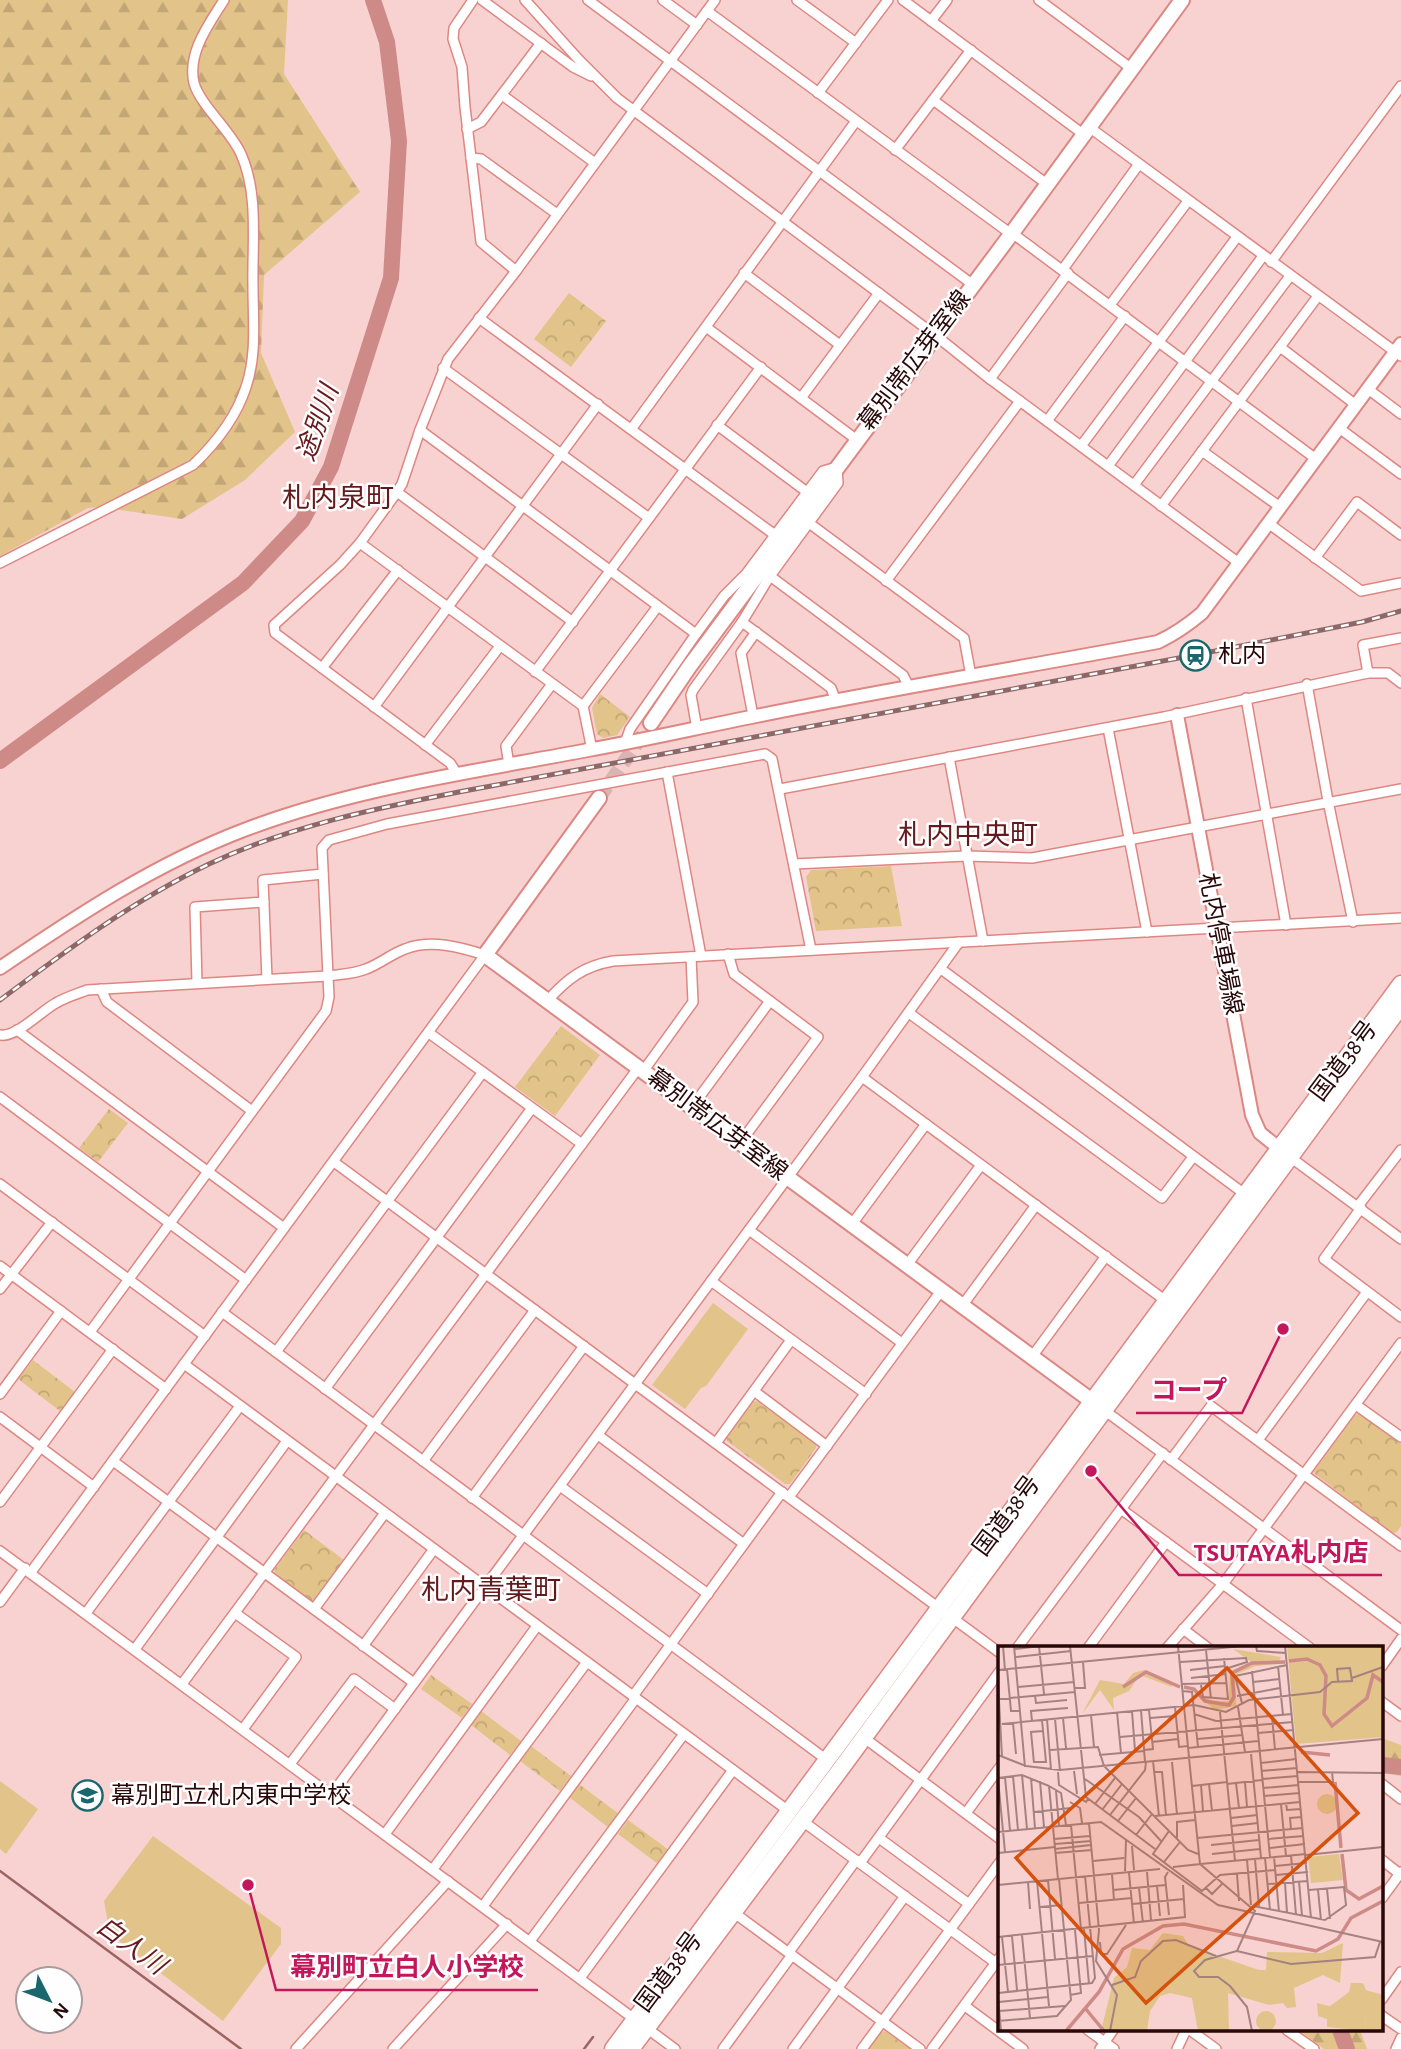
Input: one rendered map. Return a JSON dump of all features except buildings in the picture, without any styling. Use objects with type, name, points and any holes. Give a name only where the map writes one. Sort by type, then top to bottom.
[{"type":"highway","name":"国道38号","points":[[1285,1153],[1401,984]]},
{"type":"highway","name":"国道38号","points":[[613,2049],[641,2024],[733,1912],[795,1816],[827,1760],[945,1613],[1285,1153],[1401,1006]]},
{"type":"highway","name":"国道38号","points":[[1098,1406],[1166,1301],[1251,1199]]},
{"type":"highway","name":"国道38号","points":[[631,2049],[641,2024],[795,1816],[863,1737],[945,1613]]},
{"type":"main road","name":"幕別帯広芽室線","points":[[651,723],[689,667],[972,284],[1012,234],[1177,2]]},
{"type":"main road","points":[[485,955],[599,798]]},
{"type":"main road","name":"幕別帯広芽室線","points":[[485,955],[1098,1406]]},
{"type":"street","points":[[0,563],[193,465],[218,441],[246,390],[253,365],[253,210],[249,179],[242,155],[194,84],[196,51],[224,0]]},
{"type":"street","points":[[473,0],[454,28],[453,38],[462,67],[481,242],[516,271]]},
{"type":"street","points":[[482,0],[573,67],[598,80]]},
{"type":"street","points":[[525,0],[598,80],[634,111],[1239,562]]},
{"type":"street","points":[[588,0],[972,284]]},
{"type":"street","points":[[663,0],[697,25]]},
{"type":"street","points":[[458,775],[450,763],[275,633],[274,625],[340,565],[360,543],[397,492],[443,368],[715,0]]},
{"type":"street","points":[[797,0],[856,43]]},
{"type":"street","points":[[818,93],[888,0]]},
{"type":"street","points":[[0,968],[117,890],[221,839],[296,811],[458,775],[754,716],[1158,642],[1186,628],[1202,613],[1356,404],[1399,351],[1290,276],[1139,164],[1086,131],[903,0]]},
{"type":"street","points":[[931,21],[947,0]]},
{"type":"street","points":[[1039,0],[1132,68]]},
{"type":"street","points":[[707,11],[1065,271],[1316,459]]},
{"type":"street","points":[[467,129],[481,122],[541,43]]},
{"type":"street","points":[[895,150],[971,50]]},
{"type":"street","points":[[1108,466],[1185,361],[1401,86]]},
{"type":"street","points":[[502,95],[595,163]]},
{"type":"street","points":[[933,100],[1048,184]]},
{"type":"street","points":[[632,428],[856,121]]},
{"type":"street","points":[[471,158],[481,159],[557,214]]},
{"type":"street","points":[[990,379],[1139,164]]},
{"type":"street","points":[[1110,305],[1188,201]]},
{"type":"street","points":[[1081,446],[1237,237]]},
{"type":"street","points":[[744,273],[841,345]]},
{"type":"street","points":[[1134,485],[1290,276]]},
{"type":"street","points":[[801,398],[879,293]]},
{"type":"street","points":[[1161,506],[1318,296]]},
{"type":"street","points":[[1047,421],[1125,316]]},
{"type":"street","points":[[479,318],[775,535]]},
{"type":"street","points":[[706,327],[857,440]]},
{"type":"street","points":[[1280,347],[1356,404]]},
{"type":"street","points":[[443,368],[649,518]]},
{"type":"street","points":[[535,672],[761,368]]},
{"type":"street","points":[[1368,389],[1401,414]]},
{"type":"street","points":[[887,581],[1020,401]]},
{"type":"street","points":[[374,707],[598,404]]},
{"type":"street","points":[[717,425],[807,492]]},
{"type":"street","points":[[1339,428],[1401,474]]},
{"type":"street","points":[[420,430],[695,634]]},
{"type":"street","points":[[1202,451],[1280,507]]},
{"type":"street","points":[[625,743],[630,729],[724,596],[746,574],[823,471],[837,467],[838,483],[770,576],[742,622],[693,690],[691,695],[696,729]]},
{"type":"street","points":[[397,492],[573,622]]},
{"type":"street","points":[[1315,558],[1357,502],[1401,535]]},
{"type":"street","points":[[809,523],[964,638],[971,676]]},
{"type":"street","points":[[1268,523],[1361,591],[1401,583]]},
{"type":"street","points":[[360,543],[583,706],[592,750]]},
{"type":"street","points":[[322,668],[398,570]]},
{"type":"street","points":[[770,576],[903,675],[909,687]]},
{"type":"street","points":[[583,706],[658,606]]},
{"type":"street","points":[[742,622],[831,688],[836,701]]},
{"type":"street","points":[[754,716],[741,653],[755,632]]},
{"type":"street","points":[[1368,673],[1363,645],[1401,638]]},
{"type":"street","points":[[425,745],[500,646]]},
{"type":"street","points":[[780,789],[1177,715],[1307,684],[1368,673],[1388,673],[1401,682]]},
{"type":"street","points":[[509,765],[506,746],[552,684]]},
{"type":"street","points":[[1307,684],[1353,922]]},
{"type":"street","points":[[1246,698],[1286,925]]},
{"type":"street","name":"札内停車場線","points":[[1177,715],[1252,1115],[1260,1133],[1285,1153]]},
{"type":"street","points":[[1108,728],[1147,932]]},
{"type":"street","points":[[90,1332],[326,1011],[329,997],[321,848],[329,840],[387,824],[765,754],[772,759],[780,789],[811,950]]},
{"type":"street","points":[[949,757],[983,941]]},
{"type":"street","points":[[182,1684],[582,1144],[693,1002],[696,956],[667,772]]},
{"type":"street","points":[[794,864],[967,856],[1032,858],[1401,789]]},
{"type":"street","points":[[267,979],[263,880],[323,874]]},
{"type":"street","points":[[197,983],[195,906],[264,902]]},
{"type":"street","points":[[548,1000],[567,979],[596,963],[1401,918]]},
{"type":"street","points":[[332,1794],[959,942]]},
{"type":"street","points":[[0,1602],[94,1487],[485,955],[433,943],[404,949],[367,969],[328,976],[87,990],[57,1002],[17,1031],[2,1038]]},
{"type":"street","points":[[728,954],[734,974],[818,1037],[740,1143]]},
{"type":"street","points":[[941,969],[1251,1199]]},
{"type":"street","points":[[101,989],[107,1002],[252,1111]]},
{"type":"street","points":[[692,1107],[770,1002]]},
{"type":"street","points":[[909,1013],[1162,1198],[1194,1157]]},
{"type":"street","points":[[17,1031],[284,1228]]},
{"type":"street","points":[[429,1033],[582,1144]]},
{"type":"street","points":[[276,1352],[483,1072]]},
{"type":"street","points":[[862,1077],[1166,1301]]},
{"type":"street","points":[[0,1097],[246,1280]]},
{"type":"street","points":[[325,1389],[532,1108]]},
{"type":"street","points":[[852,1224],[926,1124]]},
{"type":"street","points":[[1285,1153],[1401,1239]]},
{"type":"street","points":[[1400,1154],[1324,1259],[1401,1317]]},
{"type":"street","points":[[334,1162],[998,1652]]},
{"type":"street","points":[[907,1265],[981,1165]]},
{"type":"street","points":[[0,1184],[205,1336]]},
{"type":"street","points":[[962,1306],[1036,1205]]},
{"type":"street","points":[[0,1289],[52,1222]]},
{"type":"street","points":[[749,1230],[902,1343]]},
{"type":"street","points":[[1031,1358],[1106,1256]]},
{"type":"street","points":[[0,1266],[166,1389]]},
{"type":"street","points":[[711,1281],[866,1394]]},
{"type":"street","points":[[483,1906],[744,1544],[827,1446],[941,1291]]},
{"type":"street","points":[[1258,1440],[1367,1292]]},
{"type":"street","points":[[423,1461],[535,1310]]},
{"type":"street","points":[[0,1394],[61,1311]]},
{"type":"street","points":[[222,1312],[827,1760]]},
{"type":"street","points":[[716,1443],[791,1340]]},
{"type":"street","points":[[1169,1646],[1223,1584],[1401,1343]]},
{"type":"street","points":[[472,1498],[584,1346]]},
{"type":"street","points":[[0,1502],[113,1349]]},
{"type":"street","points":[[184,1364],[795,1816],[998,1961]]},
{"type":"street","points":[[754,1391],[827,1446]]},
{"type":"street","points":[[1356,1405],[1401,1437]]},
{"type":"street","points":[[86,1612],[240,1406]]},
{"type":"street","points":[[1098,1406],[1401,1630]]},
{"type":"street","points":[[1171,1460],[1211,1406],[1399,1540]]},
{"type":"street","points":[[0,1416],[94,1487]]},
{"type":"street","points":[[598,1435],[744,1544]]},
{"type":"street","points":[[135,1649],[287,1441]]},
{"type":"street","points":[[1018,1646],[1163,1453]]},
{"type":"street","points":[[113,1461],[414,1683]]},
{"type":"street","points":[[560,1486],[708,1594]]},
{"type":"street","points":[[1121,1509],[1307,1646]]},
{"type":"street","points":[[314,1609],[385,1513]]},
{"type":"street","points":[[1089,1646],[1166,1542]]},
{"type":"street","points":[[363,1646],[434,1549]]},
{"type":"street","points":[[0,1551],[675,2049]]},
{"type":"street","points":[[235,1613],[296,1657],[243,1729]]},
{"type":"street","points":[[385,1833],[537,1626]]},
{"type":"street","points":[[1183,1629],[1205,1646]]},
{"type":"street","points":[[1384,1663],[1401,1639]]},
{"type":"street","points":[[433,1869],[587,1662]]},
{"type":"street","points":[[723,2049],[790,1953],[858,1861],[879,1838],[998,1674]]},
{"type":"street","points":[[290,1764],[354,1679],[395,1709]]},
{"type":"street","points":[[1384,1703],[1401,1716]]},
{"type":"street","points":[[530,1941],[684,1734]]},
{"type":"street","points":[[863,1737],[998,1837]]},
{"type":"street","points":[[580,1978],[733,1770]]},
{"type":"street","points":[[966,1813],[998,1770]]},
{"type":"street","points":[[1384,1786],[1401,1799]]},
{"type":"street","points":[[879,1838],[969,1904]]},
{"type":"street","points":[[1384,1862],[1400,1874],[1384,1895]]},
{"type":"street","points":[[862,2049],[998,1865]]},
{"type":"street","points":[[296,2049],[449,1881]]},
{"type":"street","points":[[793,2049],[905,1896]]},
{"type":"street","points":[[733,1912],[920,2049]]},
{"type":"street","points":[[393,2049],[508,1924]]},
{"type":"street","points":[[932,2049],[998,1963]]},
{"type":"street","points":[[1384,1996],[1401,1972]]},
{"type":"street","points":[[965,2006],[998,2032]]},
{"type":"street","points":[[1384,2016],[1401,2029]]},
{"type":"street","points":[[999,2032],[1018,2047]]},
{"type":"street","points":[[1090,2032],[1102,2046],[1114,2049]]},
{"type":"street","points":[[1177,2049],[1187,2032]]},
{"type":"street","points":[[1191,2032],[1216,2049]]},
{"type":"street","points":[[1290,2032],[1314,2049]]},
{"type":"street","points":[[1396,2049],[1401,2038]]},
{"type":"green space","points":[[0,0],[288,0],[284,74],[360,192],[264,275],[261,353],[295,432],[245,480],[182,519],[100,507],[88,508],[0,556]]},
{"type":"green space","points":[[569,293],[606,321],[571,367],[534,339]]},
{"type":"green space","points":[[600,694],[630,717],[617,735],[603,738],[597,734],[592,708]]},
{"type":"green space","points":[[891,866],[902,926],[816,931],[806,877],[811,870]]},
{"type":"green space","points":[[561,1026],[600,1055],[555,1116],[515,1087]]},
{"type":"green space","points":[[109,1109],[128,1123],[98,1162],[79,1148]]},
{"type":"green space","points":[[713,1303],[748,1329],[706,1386],[701,1388],[685,1409],[652,1385]]},
{"type":"green space","points":[[33,1360],[75,1392],[60,1411],[18,1379]]},
{"type":"green space","points":[[757,1401],[816,1443],[816,1448],[790,1484],[785,1484],[727,1441],[726,1437],[752,1402]]},
{"type":"green space","points":[[1360,1414],[1401,1444],[1401,1526],[1397,1532],[1392,1533],[1314,1471],[1355,1415]]},
{"type":"green space","points":[[304,1530],[344,1560],[312,1602],[275,1574],[274,1570]]},
{"type":"green space","points":[[431,1675],[472,1704],[462,1718],[421,1689]]},
{"type":"green space","points":[[481,1711],[521,1741],[510,1755],[471,1725]]},
{"type":"green space","points":[[1384,1739],[1401,1745],[1401,1776],[1384,1773]]},
{"type":"green space","points":[[531,1746],[571,1776],[560,1791],[520,1761]]},
{"type":"green space","points":[[0,1781],[38,1809],[6,1854],[0,1849]]},
{"type":"green space","points":[[579,1784],[619,1814],[609,1828],[569,1797]]},
{"type":"green space","points":[[628,1820],[669,1850],[658,1864],[618,1834]]},
{"type":"green space","points":[[153,1836],[281,1928],[281,1944],[223,2021],[110,1934],[104,1901]]},
{"type":"green space","points":[[885,2031],[910,2049],[868,2049],[881,2032]]},
{"type":"green space","points":[[1302,2032],[1361,2032],[1367,2049],[1324,2049]]},
{"type":"waterway","name":"途別川","points":[[0,761],[243,583],[302,521],[331,467],[391,278],[399,141],[387,42],[373,0]]},
{"type":"waterway","points":[[1384,1765],[1401,1767]]},
{"type":"waterway","name":"白人川","points":[[0,1871],[241,2049]]},
{"type":"waterway","points":[[1341,2032],[1347,2049]]},
{"type":"waterway","name":"白人川","points":[[584,2049],[593,2037]]},
{"type":"tunnel","points":[[599,798],[651,723]]},
{"type":"railway","points":[[0,1000],[102,927],[181,878],[270,839],[334,820],[464,791],[1195,655],[1362,622],[1401,611]]},
{"type":"place","name":"札内","points":[[1195,655]]},
{"type":"place","name":"コープ","points":[[1283,1329]]},
{"type":"place","name":"TSUTAYA札内店","points":[[1091,1471]]},
{"type":"place","name":"幕別町立札内東中学校","points":[[88,1796]]},
{"type":"place","name":"幕別町立白人小学校","points":[[248,1885]]},
{"type":"district","name":"札内泉町","points":[[338,499]]},
{"type":"district","name":"札内中央町","points":[[968,836]]},
{"type":"district","name":"札内青葉町","points":[[491,1591]]}]
